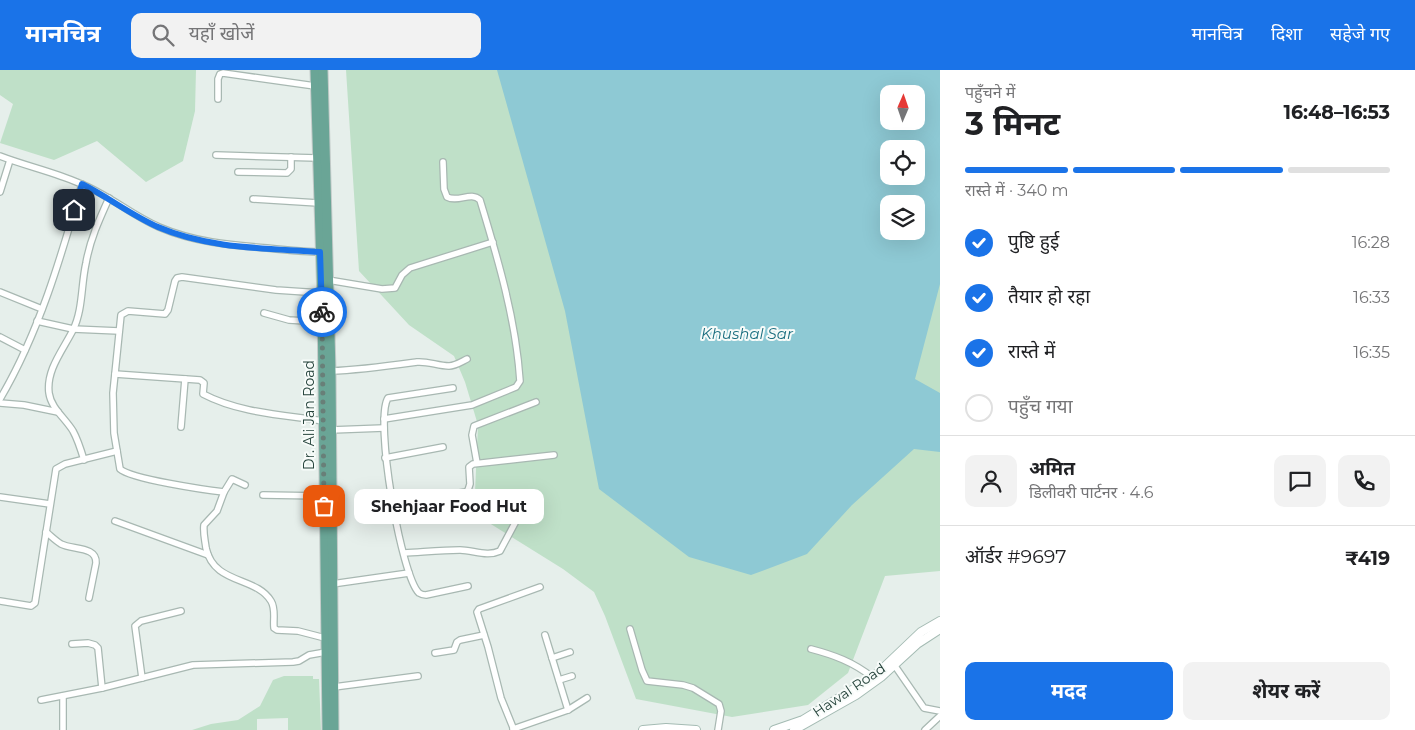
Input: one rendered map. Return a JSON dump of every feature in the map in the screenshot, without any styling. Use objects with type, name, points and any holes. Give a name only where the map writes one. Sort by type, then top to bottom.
[{"type":"main road","name":"Dr. Ali Jan Road","points":[[315,70],[316,86],[320,100],[324,252],[322,322],[324,496],[334,686],[331,729]]},
{"type":"main road","name":"Dr. Ali Jan Road","points":[[323,70],[317,158],[318,203],[328,280],[324,298],[331,371],[328,584],[325,638],[331,729]]},
{"type":"main road","name":"Hawal Road","points":[[774,730],[803,720],[891,666],[921,632],[940,621]]},
{"type":"main road","name":"Hawal Road","points":[[794,730],[856,696],[917,644],[940,629]]},
{"type":"main road","points":[[643,730],[666,728],[696,730]]},
{"type":"street","points":[[218,99],[218,78],[220,74],[316,86]]},
{"type":"street","points":[[216,155],[317,158]]},
{"type":"street","points":[[0,156],[64,176],[109,198],[158,226],[185,237],[240,246],[324,252]]},
{"type":"street","points":[[238,172],[287,173],[290,169],[291,157]]},
{"type":"street","points":[[0,192],[10,160]]},
{"type":"street","points":[[384,419],[472,405],[519,385],[519,363],[513,326],[493,242],[480,200],[472,196],[455,200],[447,197],[444,189],[443,162]]},
{"type":"street","points":[[58,412],[0,401],[26,350],[42,309],[82,184]]},
{"type":"street","points":[[84,460],[74,433],[52,403],[49,394],[49,384],[56,361],[73,330],[79,312],[85,264],[91,241],[109,198]]},
{"type":"street","points":[[253,199],[318,203]]},
{"type":"street","points":[[328,280],[390,290],[395,288],[402,275],[410,268],[493,242]]},
{"type":"street","points":[[224,492],[174,484],[127,473],[120,469],[116,451],[113,409],[121,315],[128,311],[162,315],[166,313],[174,281],[182,277],[324,298]]},
{"type":"street","points":[[0,292],[42,309]]},
{"type":"street","points":[[264,313],[289,320],[322,322]]},
{"type":"street","points":[[37,321],[73,330],[119,331]]},
{"type":"street","points":[[0,337],[26,350]]},
{"type":"street","points":[[331,371],[369,369],[419,362],[449,366],[467,359]]},
{"type":"street","points":[[115,374],[202,381],[204,383],[203,394],[222,402],[257,411],[323,421]]},
{"type":"street","points":[[181,428],[185,379]]},
{"type":"street","points":[[453,388],[388,398],[385,403],[384,419],[385,458],[409,574],[418,592],[426,596],[468,586]]},
{"type":"street","points":[[477,462],[472,435],[474,426],[536,402]]},
{"type":"street","points":[[331,430],[384,428]]},
{"type":"street","points":[[385,458],[443,447]]},
{"type":"street","points":[[0,601],[30,606],[35,603],[56,468],[64,464],[116,451]]},
{"type":"street","points":[[393,503],[466,492],[470,484],[469,467],[477,462],[554,455]]},
{"type":"street","points":[[245,485],[232,479],[224,492],[217,510],[204,525],[204,539],[208,555],[215,567],[221,572],[257,589],[267,596],[272,602],[274,611],[274,628],[277,630],[298,631],[325,638]]},
{"type":"street","points":[[263,495],[324,496]]},
{"type":"street","points":[[0,497],[50,504]]},
{"type":"street","points":[[404,553],[460,550],[488,554],[497,553],[500,551],[515,522],[523,502]]},
{"type":"street","points":[[115,521],[208,555]]},
{"type":"street","points":[[46,532],[64,546],[94,554],[96,563],[89,598]]},
{"type":"street","points":[[328,584],[409,574]]},
{"type":"street","points":[[540,588],[480,609],[477,612],[501,698],[513,729],[568,710],[587,698]]},
{"type":"street","points":[[142,678],[135,626],[141,621],[181,611]]},
{"type":"street","points":[[630,629],[644,676],[647,680],[693,688],[719,704],[721,711],[718,730]]},
{"type":"street","points":[[545,635],[568,710]]},
{"type":"street","points":[[435,653],[454,650],[457,642],[460,640],[484,636]]},
{"type":"street","points":[[72,644],[88,643],[98,648],[102,688]]},
{"type":"street","points":[[811,649],[852,662],[872,677]]},
{"type":"street","points":[[41,700],[102,688],[193,665],[293,662],[309,655],[326,652]]},
{"type":"street","points":[[552,658],[570,652]]},
{"type":"street","points":[[891,666],[924,708],[940,711]]},
{"type":"street","points":[[334,686],[418,676]]},
{"type":"street","points":[[559,680],[572,676]]},
{"type":"street","points":[[63,696],[63,730]]},
{"type":"street","points":[[925,730],[940,716]]},
{"type":"green space","points":[[0,70],[196,70],[195,111],[183,161],[146,182],[97,141],[54,160],[0,143],[13,104],[0,95]]},
{"type":"green space","points":[[346,70],[940,70],[940,571],[885,576],[848,673],[808,705],[732,717],[636,699],[594,592],[563,569],[486,521],[475,492],[478,425],[465,382],[454,356],[409,325],[359,271]]},
{"type":"green space","points":[[284,676],[313,676],[313,679],[319,679],[321,730],[288,730],[288,718],[257,719],[257,730],[192,730],[211,724],[238,720],[260,706],[273,680]]},
{"type":"water","name":"Khushal Sar","points":[[497,70],[940,70],[940,284],[915,379],[940,393],[940,452],[914,449],[852,505],[807,554],[751,575],[689,557],[599,489],[565,311]]},
{"type":"way so far","points":[[322,312],[324,506]]},
{"type":"place","name":"Shehjaar Food Hut","points":[[324,506]]},
{"type":"route","points":[[74,210],[82,184],[132,213],[185,237],[231,245],[320,252],[322,312]]}]
